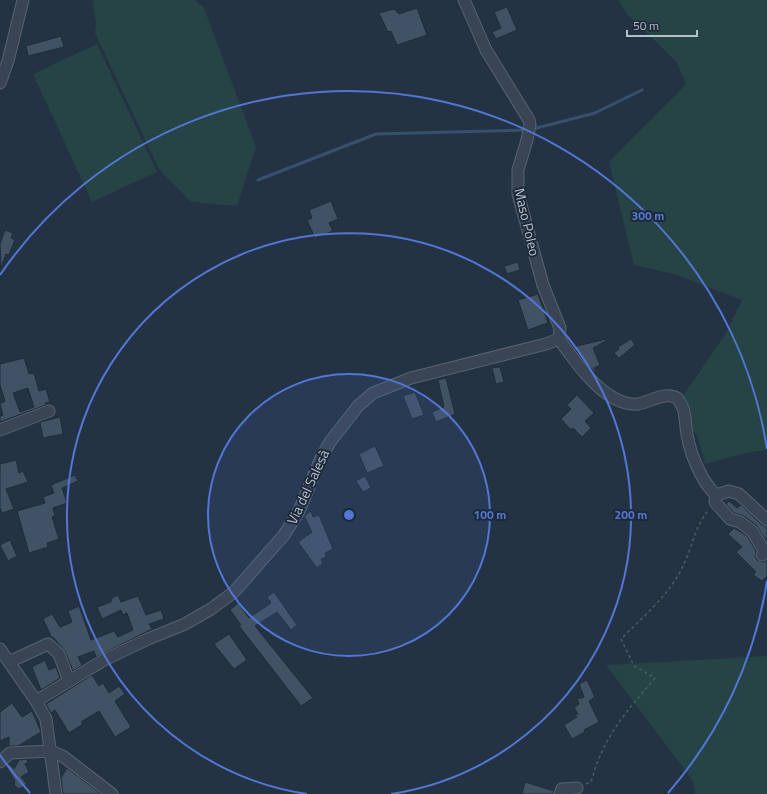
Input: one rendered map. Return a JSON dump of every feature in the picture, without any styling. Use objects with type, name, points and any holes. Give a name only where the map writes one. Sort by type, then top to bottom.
[{"type":"street","points":[[0,82],[8,61],[23,0]]},
{"type":"street","name":"Maso Poleo","points":[[464,0],[486,50],[529,120],[529,131],[518,170],[518,194],[543,285],[560,328],[558,339]]},
{"type":"street","points":[[558,339],[593,383],[615,398],[638,404],[668,395],[677,398],[685,411],[686,426],[693,456],[706,486],[730,519],[740,522],[752,531],[765,552],[762,555]]},
{"type":"street","name":"Via del Salesà","points":[[36,702],[118,652],[185,624],[211,609],[234,592],[287,531],[299,511],[321,458],[330,442],[358,406],[373,393],[411,378],[546,344],[558,339]]},
{"type":"street","points":[[0,430],[50,411]]},
{"type":"street","points":[[716,498],[729,491],[739,494],[767,520]]},
{"type":"street","points":[[9,662],[48,644],[59,654],[69,681]]},
{"type":"street","points":[[0,649],[46,719],[56,794]]},
{"type":"street","points":[[0,762],[10,753],[51,751],[64,757],[112,794]]},
{"type":"street","points":[[560,794],[562,789],[577,788]]},
{"type":"path","points":[[577,788],[591,782],[597,759],[609,735],[655,678],[634,666],[621,639],[657,604],[682,569],[699,522],[716,498]]},
{"type":"green space","points":[[93,0],[195,0],[204,8],[256,147],[237,206],[191,202],[159,169],[95,33],[96,24]]},
{"type":"green space","points":[[618,0],[767,0],[767,450],[746,453],[705,464],[697,435],[685,422],[682,397],[725,335],[742,300],[674,274],[634,265],[609,162],[686,84],[676,61],[627,14]]},
{"type":"green space","points":[[97,44],[157,172],[92,202],[33,74]]},
{"type":"green space","points":[[767,656],[767,794],[695,794],[693,781],[606,665]]},
{"type":"building","points":[[507,7],[517,30],[496,39],[492,32],[501,28],[494,12]]},
{"type":"building","points":[[417,8],[427,35],[397,45],[391,31],[388,32],[379,13],[394,9],[399,14]]},
{"type":"building","points":[[61,36],[64,47],[28,56],[26,46]]},
{"type":"building","points":[[331,201],[338,219],[329,223],[333,231],[315,238],[307,220],[312,218],[309,210]]},
{"type":"building","points":[[5,230],[13,233],[11,238],[15,240],[9,255],[6,254],[1,268],[0,244]]},
{"type":"building","points":[[518,262],[520,270],[507,274],[504,266]]},
{"type":"building","points":[[538,294],[548,323],[528,330],[518,300]]},
{"type":"building","points":[[606,339],[606,341],[593,348],[600,365],[594,368],[595,373],[573,347]]},
{"type":"building","points":[[631,339],[635,345],[619,358],[614,353],[619,349],[618,347]]},
{"type":"building","points":[[24,358],[29,374],[34,373],[39,391],[46,389],[50,402],[45,403],[46,405],[0,422],[0,416],[3,415],[0,404],[5,401],[0,385],[0,364]],"holes":[[[28,388],[34,407],[20,412],[13,393]]]},
{"type":"building","points":[[500,367],[504,382],[496,384],[492,368]]},
{"type":"building","points":[[446,378],[455,414],[436,422],[432,412],[444,407],[438,380]]},
{"type":"building","points":[[415,392],[424,415],[412,419],[403,396]]},
{"type":"building","points":[[577,395],[594,413],[585,421],[591,428],[582,437],[573,428],[571,430],[561,419],[571,409],[567,405]]},
{"type":"building","points":[[60,417],[63,434],[43,438],[40,422]]},
{"type":"building","points":[[375,446],[384,466],[367,473],[359,454]]},
{"type":"building","points":[[16,460],[19,473],[23,471],[28,482],[6,489],[14,509],[2,513],[0,508],[0,464]]},
{"type":"building","points":[[75,475],[78,481],[62,488],[67,503],[53,508],[55,516],[52,517],[59,539],[47,543],[48,547],[29,553],[17,511],[45,503],[43,497],[54,493],[51,485]]},
{"type":"building","points":[[365,476],[371,488],[363,492],[356,481]]},
{"type":"building","points":[[729,501],[737,508],[741,505],[762,525],[767,527],[767,542],[756,525],[744,516],[734,513],[726,504]]},
{"type":"building","points":[[311,511],[313,517],[319,515],[333,549],[325,553],[326,557],[321,559],[323,563],[317,568],[298,542],[312,532],[304,516]]},
{"type":"building","points":[[734,528],[747,536],[756,551],[755,556],[757,560],[763,562],[767,560],[767,576],[762,581],[753,575],[756,572],[736,552],[742,547],[728,534]]},
{"type":"building","points":[[10,540],[17,556],[8,561],[0,545]]},
{"type":"building","points":[[274,592],[297,625],[291,630],[277,612],[255,626],[313,698],[301,706],[239,626],[241,625],[230,610],[238,603],[249,618],[271,603],[267,597]]},
{"type":"building","points":[[118,595],[121,602],[138,596],[146,615],[161,610],[164,619],[149,624],[152,629],[96,657],[94,651],[78,657],[82,665],[73,671],[65,651],[53,637],[52,638],[43,619],[52,614],[60,627],[72,622],[68,611],[79,606],[91,640],[114,631],[118,637],[133,630],[127,613],[123,615],[121,610],[102,619],[97,607],[111,602],[112,598]]},
{"type":"building","points":[[229,634],[247,660],[234,669],[214,644]]},
{"type":"building","points":[[45,660],[49,670],[56,667],[60,678],[41,690],[32,667]]},
{"type":"building","points":[[92,675],[99,686],[103,683],[109,693],[119,686],[125,694],[115,701],[131,727],[115,737],[99,711],[81,722],[83,724],[69,733],[55,710],[51,713],[46,704]]},
{"type":"building","points":[[587,680],[595,697],[589,701],[599,722],[584,730],[585,732],[572,739],[564,725],[577,717],[575,715],[578,714],[574,708],[579,704],[577,699],[584,697],[579,684]]},
{"type":"building","points":[[12,703],[22,717],[32,711],[41,732],[18,746],[9,746],[9,737],[0,741],[0,712]]},
{"type":"building","points":[[27,759],[28,762],[25,764],[29,772],[21,777],[27,784],[19,789],[14,785],[15,781],[6,766],[9,764],[14,769],[19,760]]},
{"type":"building","points":[[67,768],[101,794],[63,794],[61,778]]},
{"type":"building","points":[[525,782],[554,791],[553,794],[522,794]]},
{"type":"waterway","points":[[533,129],[595,113],[642,90]]},
{"type":"waterway","points":[[258,180],[376,134],[527,130]]}]
